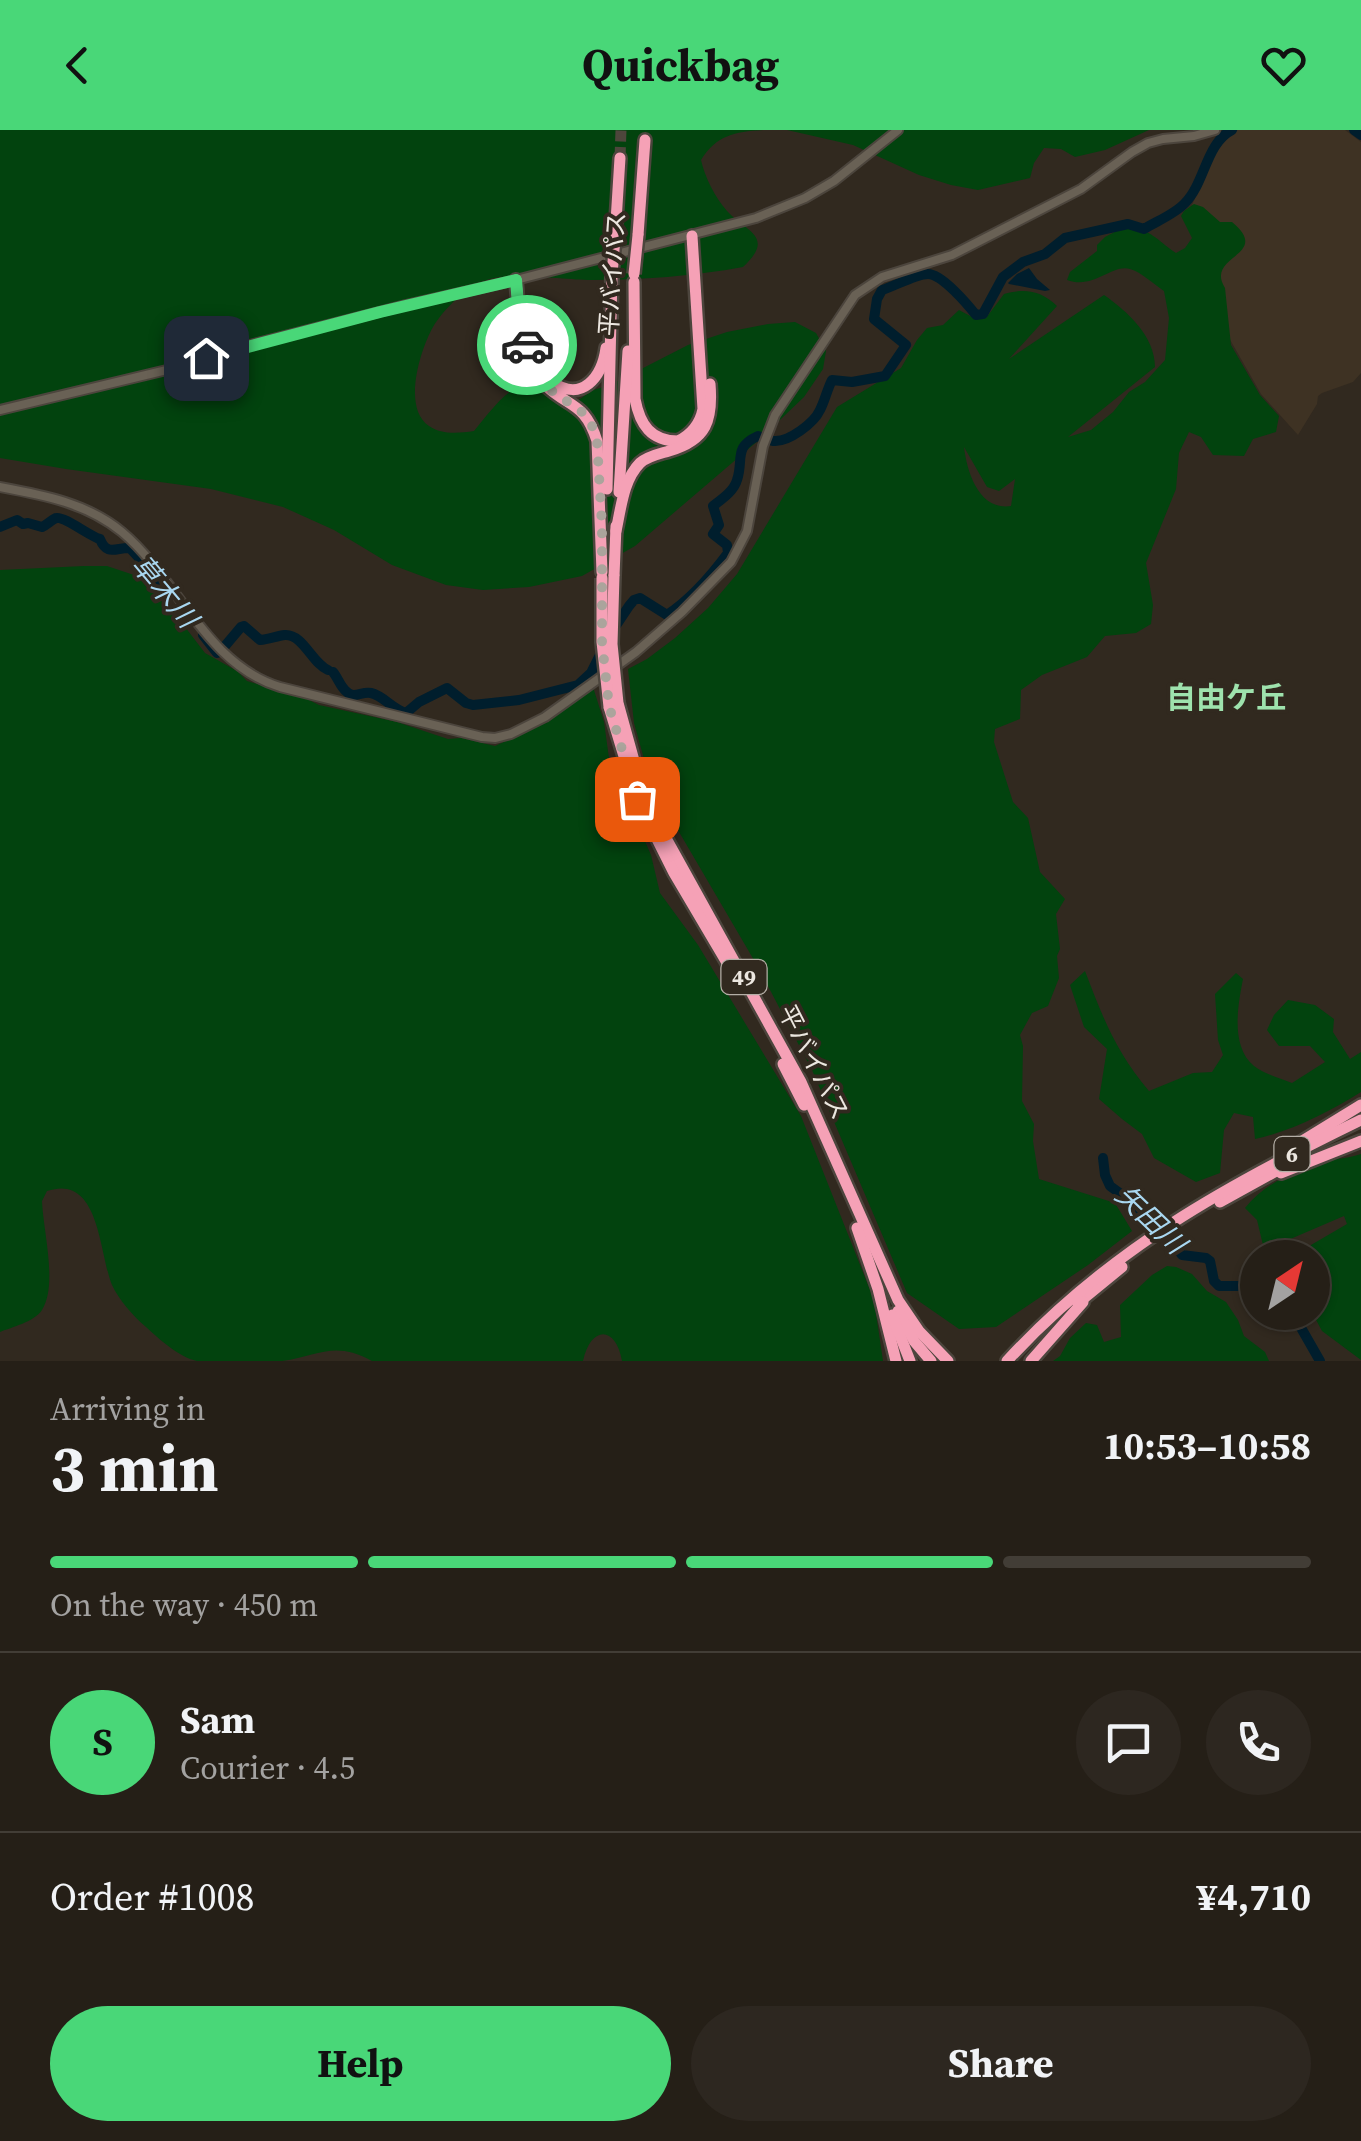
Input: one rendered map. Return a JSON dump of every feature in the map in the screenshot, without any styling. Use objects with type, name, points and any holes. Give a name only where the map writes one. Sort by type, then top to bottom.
[{"type":"highway","name":"平バイパス","points":[[606,576],[616,531],[645,140]]},
{"type":"highway","name":"平バイパス","points":[[620,158],[612,274],[606,524],[613,705],[643,794],[801,1082],[840,1165],[870,1251]]},
{"type":"highway","points":[[634,278],[638,414],[650,433],[666,441],[678,441],[694,429],[703,409],[692,236]]},
{"type":"highway","points":[[616,531],[628,480],[636,468],[644,459],[698,438],[710,413],[697,250],[692,236]]},
{"type":"highway","points":[[516,280],[540,368],[560,388],[581,388],[599,374],[612,302]]},
{"type":"highway","points":[[516,280],[521,320],[537,376],[582,412],[597,441],[606,576]]},
{"type":"highway","points":[[1268,1166],[1296,1144],[1361,1105]]},
{"type":"highway","name":"6","points":[[1006,1361],[1034,1332],[1134,1253],[1268,1166],[1361,1120]]},
{"type":"highway","name":"6","points":[[1231,1193],[1361,1128]]},
{"type":"highway","points":[[1231,1193],[1361,1141]]},
{"type":"highway","name":"49","points":[[870,1251],[896,1361]]},
{"type":"highway","name":"49","points":[[870,1251],[910,1361]]},
{"type":"highway","name":"49","points":[[870,1251],[914,1341],[931,1361]]},
{"type":"highway","name":"49","points":[[870,1251],[919,1331],[948,1361]]},
{"type":"highway","points":[[994,1361],[1030,1329],[1100,1279]]},
{"type":"highway","points":[[1032,1361],[1100,1279]]},
{"type":"highway","name":"6","points":[[1017,1361],[1100,1279]]},
{"type":"street","points":[[0,410],[756,218],[805,198],[844,174],[898,130]]},
{"type":"street","points":[[0,487],[77,506],[113,525],[135,544],[226,655],[256,678],[482,736],[512,734],[545,717],[636,652],[730,562],[747,530],[763,446],[775,414],[847,305],[864,288],[882,277],[961,251],[1082,189],[1148,144],[1215,130]]},
{"type":"shaded area","points":[[1238,130],[1345,130],[1361,142],[1361,373],[1353,382],[1318,396],[1298,435],[1261,394],[1216,315],[1189,212],[1218,145]]},
{"type":"green space","points":[[0,130],[763,130],[727,136],[701,160],[718,200],[757,241],[753,257],[743,267],[648,278],[520,276],[484,281],[455,300],[433,327],[419,364],[416,406],[421,418],[434,429],[451,433],[474,431],[500,401],[523,384],[533,381],[567,408],[593,390],[688,345],[768,324],[795,322],[816,333],[826,351],[823,369],[804,397],[760,439],[635,546],[582,576],[529,587],[483,590],[446,585],[392,565],[334,530],[283,507],[211,489],[0,458]]},
{"type":"green space","points":[[787,130],[1149,130],[1105,150],[1075,157],[1061,149],[1044,148],[1030,178],[978,190],[919,175],[853,145]]},
{"type":"green space","points":[[1194,204],[1203,207],[1220,222],[1232,222],[1243,233],[1242,249],[1223,269],[1221,277],[1231,345],[1260,395],[1279,416],[1276,432],[1253,439],[1244,456],[1213,455],[1201,437],[1189,432],[1179,453],[1176,489],[1146,563],[1153,605],[1151,624],[1136,633],[1105,636],[1087,657],[1042,675],[1021,690],[1020,719],[995,729],[994,742],[1013,802],[1028,818],[1040,872],[1065,899],[1056,914],[1059,978],[1048,1006],[1032,1013],[1020,1035],[1022,1101],[1034,1124],[1039,1179],[1115,1203],[1132,1231],[996,1327],[959,1329],[907,1293],[812,1070],[758,967],[651,784],[634,723],[628,669],[675,638],[737,574],[837,407],[901,368],[927,328],[943,325],[959,310],[972,317],[986,318],[1004,294],[1019,291],[1039,294],[1057,306],[1009,359],[1104,295],[1145,335],[1155,367],[1068,437],[1091,430],[1113,412],[1165,360],[1169,318],[1164,291],[1123,268],[1086,282],[1067,280],[1070,272],[1097,251],[1105,237],[1126,226],[1149,233],[1176,253],[1185,248],[1192,238],[1181,216]],"holes":[[[964,447],[987,487],[999,491],[1015,479],[1011,506],[1000,506],[983,496],[972,478]]]},
{"type":"green space","points":[[107,566],[149,580],[205,653],[247,681],[319,705],[397,722],[448,739],[495,746],[548,722],[593,687],[604,722],[609,758],[651,855],[660,893],[698,945],[801,1116],[874,1300],[883,1361],[622,1361],[615,1341],[603,1334],[592,1341],[583,1361],[372,1361],[337,1350],[282,1361],[197,1361],[163,1342],[122,1302],[112,1285],[95,1219],[78,1194],[64,1189],[47,1191],[42,1201],[49,1272],[47,1299],[38,1314],[0,1332],[0,570]]},
{"type":"green space","points":[[1085,971],[1111,1034],[1149,1091],[1193,1073],[1212,1072],[1223,1055],[1218,1040],[1215,994],[1236,973],[1243,979],[1238,1013],[1241,1048],[1254,1066],[1292,1083],[1325,1062],[1310,1046],[1279,1046],[1267,1030],[1288,1000],[1315,1005],[1334,1019],[1333,1032],[1350,1059],[1361,1052],[1361,1092],[1310,1120],[1255,1139],[1253,1117],[1234,1113],[1224,1130],[1220,1173],[1196,1182],[1154,1158],[1142,1134],[1099,1099],[1107,1049],[1084,1027],[1070,985]]},
{"type":"green space","points":[[1361,1154],[1361,1360],[1321,1330],[1330,1330],[1330,1240],[1320,1240],[1347,1224],[1344,1216],[1288,1240],[1262,1240],[1257,1220],[1245,1208],[1289,1174],[1321,1162]]},
{"type":"green space","points":[[1167,1266],[1192,1274],[1207,1291],[1226,1302],[1244,1336],[1265,1352],[1269,1361],[1053,1361],[1086,1323],[1097,1325],[1104,1342],[1121,1337],[1120,1305]]},
{"type":"water","points":[[1029,268],[1037,279],[1050,290],[1008,283]]},
{"type":"waterway","name":"草木川","points":[[613,630],[634,600],[640,598],[667,615],[700,587],[728,553],[727,545],[713,534],[719,525],[713,506],[735,484],[741,455],[750,440],[758,436],[780,440],[800,431],[817,415],[832,380],[852,382],[885,376],[906,345],[874,319],[882,290],[918,276],[934,275],[976,315],[983,314],[1003,277],[1065,238],[1128,224],[1144,229],[1176,211],[1192,195],[1216,144],[1232,130]]},
{"type":"waterway","name":"草木川","points":[[1354,130],[1361,135]]},
{"type":"waterway","name":"草木川","points":[[0,527],[17,520],[42,527],[60,518],[100,539],[106,548],[130,548],[165,586]]},
{"type":"waterway","name":"草木川","points":[[225,646],[244,626],[260,640],[291,636],[328,670]]},
{"type":"waterway","name":"草木川","points":[[203,635],[217,653]]},
{"type":"waterway","name":"草木川","points":[[333,672],[350,694],[376,695],[406,713],[447,688],[473,705],[519,700],[578,685],[591,673],[605,645]]},
{"type":"waterway","name":"矢田川","points":[[1103,1158],[1110,1186],[1132,1202],[1145,1222],[1164,1231],[1182,1255],[1210,1261],[1214,1281],[1219,1286],[1240,1286]]},
{"type":"waterway","name":"矢田川","points":[[1302,1330],[1320,1361]]},
{"type":"tunnel","points":[[620,158],[621,130]]},
{"type":"way so far","points":[[527,345],[537,376],[582,412],[597,441],[602,642],[609,706],[637,799]]},
{"type":"district","name":"自由ケ丘","points":[[1226,697]]},
{"type":"route","points":[[206,358],[516,280],[527,345]]}]
